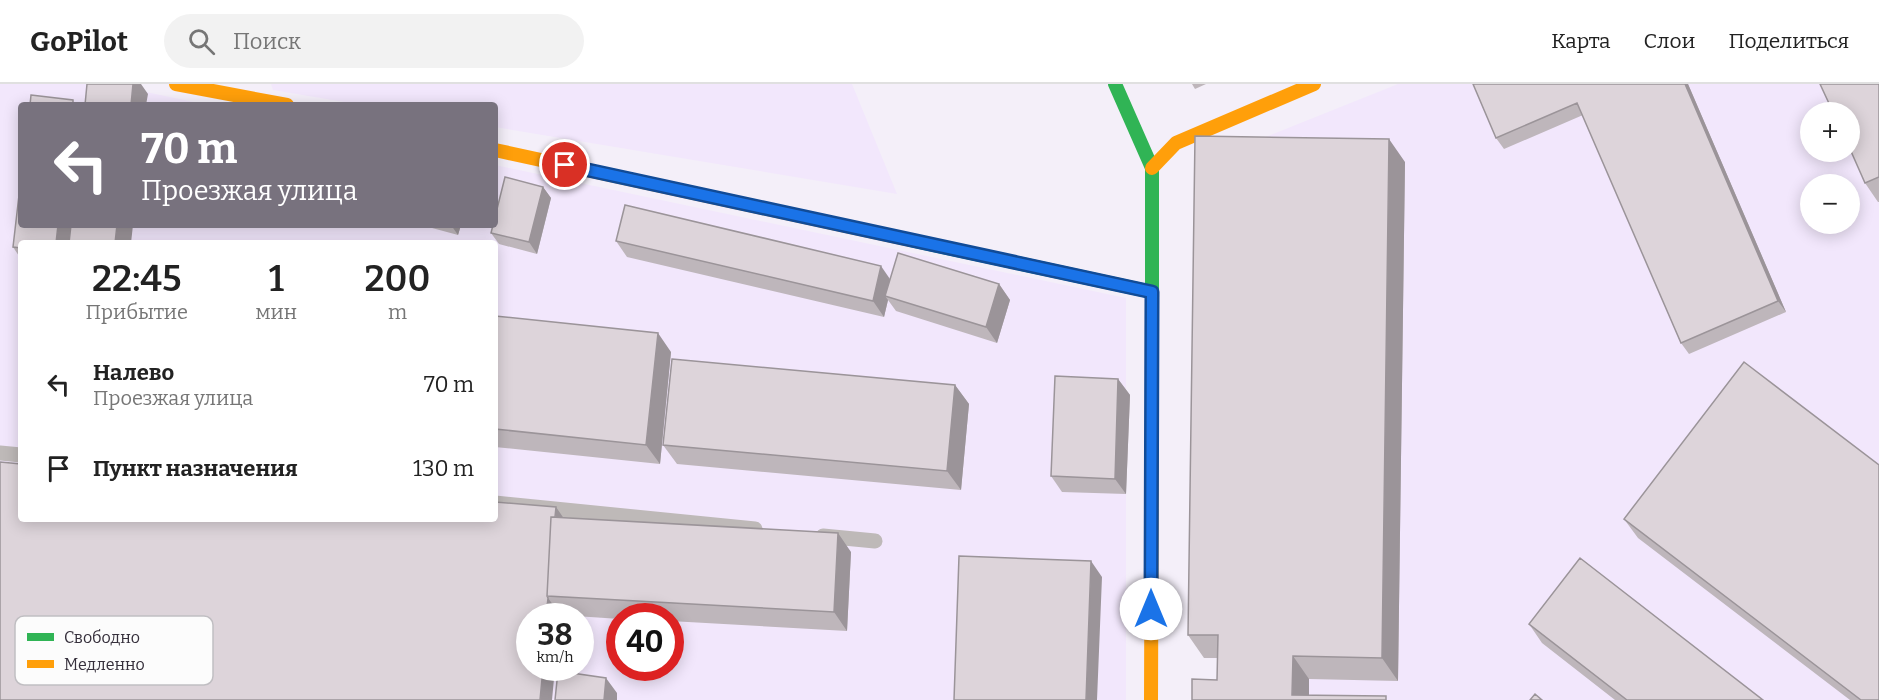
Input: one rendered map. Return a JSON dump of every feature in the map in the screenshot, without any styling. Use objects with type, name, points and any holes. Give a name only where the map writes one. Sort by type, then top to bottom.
[{"type":"street","points":[[176,84],[271,102]]},
{"type":"street","points":[[1115,84],[1152,168],[1151,700]]},
{"type":"street","points":[[1152,168],[1176,142],[1314,84]]},
{"type":"street","points":[[498,151],[1152,292]]},
{"type":"lane","points":[[0,453],[18,455]]},
{"type":"lane","points":[[498,503],[768,530]]},
{"type":"lane","points":[[803,534],[874,541]]},
{"type":"shaded area","points":[[0,84],[108,84],[194,102],[18,102],[18,228],[498,228],[498,166],[1126,298],[1126,700],[0,700]]},
{"type":"shaded area","points":[[271,84],[852,84],[897,194],[498,128],[498,102],[344,102],[273,90]]},
{"type":"shaded area","points":[[1398,84],[1879,84],[1879,700],[1233,700],[1234,659],[1204,658],[1211,159]]},
{"type":"building","points":[[87,84],[133,84],[131,102],[85,102]]},
{"type":"building","points":[[1473,84],[1685,84],[1778,301],[1681,343],[1577,103],[1496,138]]},
{"type":"building","points":[[1820,84],[1879,84],[1879,177],[1865,183],[1856,162],[1860,162],[1860,102],[1828,102]]},
{"type":"building","points":[[31,95],[73,100],[73,102],[30,102]]},
{"type":"building","points":[[1195,136],[1389,139],[1382,658],[1293,656],[1292,695],[1386,696],[1386,700],[1192,700],[1192,679],[1217,680],[1218,635],[1188,635]]},
{"type":"building","points":[[505,177],[543,187],[529,242],[491,233],[492,228],[498,228],[498,205]]},
{"type":"building","points":[[18,204],[18,228],[58,228],[56,240],[18,240],[18,248],[13,247]]},
{"type":"building","points":[[625,205],[881,266],[873,301],[616,241]]},
{"type":"building","points":[[71,228],[117,228],[115,240],[69,240]]},
{"type":"building","points":[[898,253],[999,284],[986,327],[885,296]]},
{"type":"building","points":[[498,316],[658,333],[646,445],[498,429]]},
{"type":"building","points":[[672,359],[955,385],[947,471],[663,445]]},
{"type":"building","points":[[1744,362],[1879,465],[1879,700],[1861,700],[1624,519]]},
{"type":"building","points":[[1055,376],[1118,379],[1115,479],[1051,476]]},
{"type":"building","points":[[0,462],[18,464],[18,522],[498,522],[498,502],[556,507],[555,517],[551,517],[547,603],[516,603],[516,681],[542,681],[540,700],[0,700]]},
{"type":"building","points":[[551,517],[838,533],[834,612],[547,596]]},
{"type":"building","points":[[959,556],[1091,561],[1086,700],[954,700]]},
{"type":"building","points":[[1580,558],[1763,700],[1627,700],[1529,624]]},
{"type":"building","points":[[594,676],[606,678],[604,700],[555,700],[557,681],[594,681]]},
{"type":"building","points":[[1535,694],[1542,700],[1530,700]]},
{"type":"traffic: fast","points":[[1115,84],[1152,168],[1152,408]]},
{"type":"traffic: fast","points":[[910,240],[1152,292]]},
{"type":"traffic: slow","points":[[176,84],[271,102]]},
{"type":"traffic: slow","points":[[1152,168],[1176,143],[1314,84]]},
{"type":"traffic: slow","points":[[498,151],[910,240]]},
{"type":"traffic: slow","points":[[1151,700],[1152,408]]},
{"type":"route","points":[[565,165],[1152,292],[1151,609]]}]
